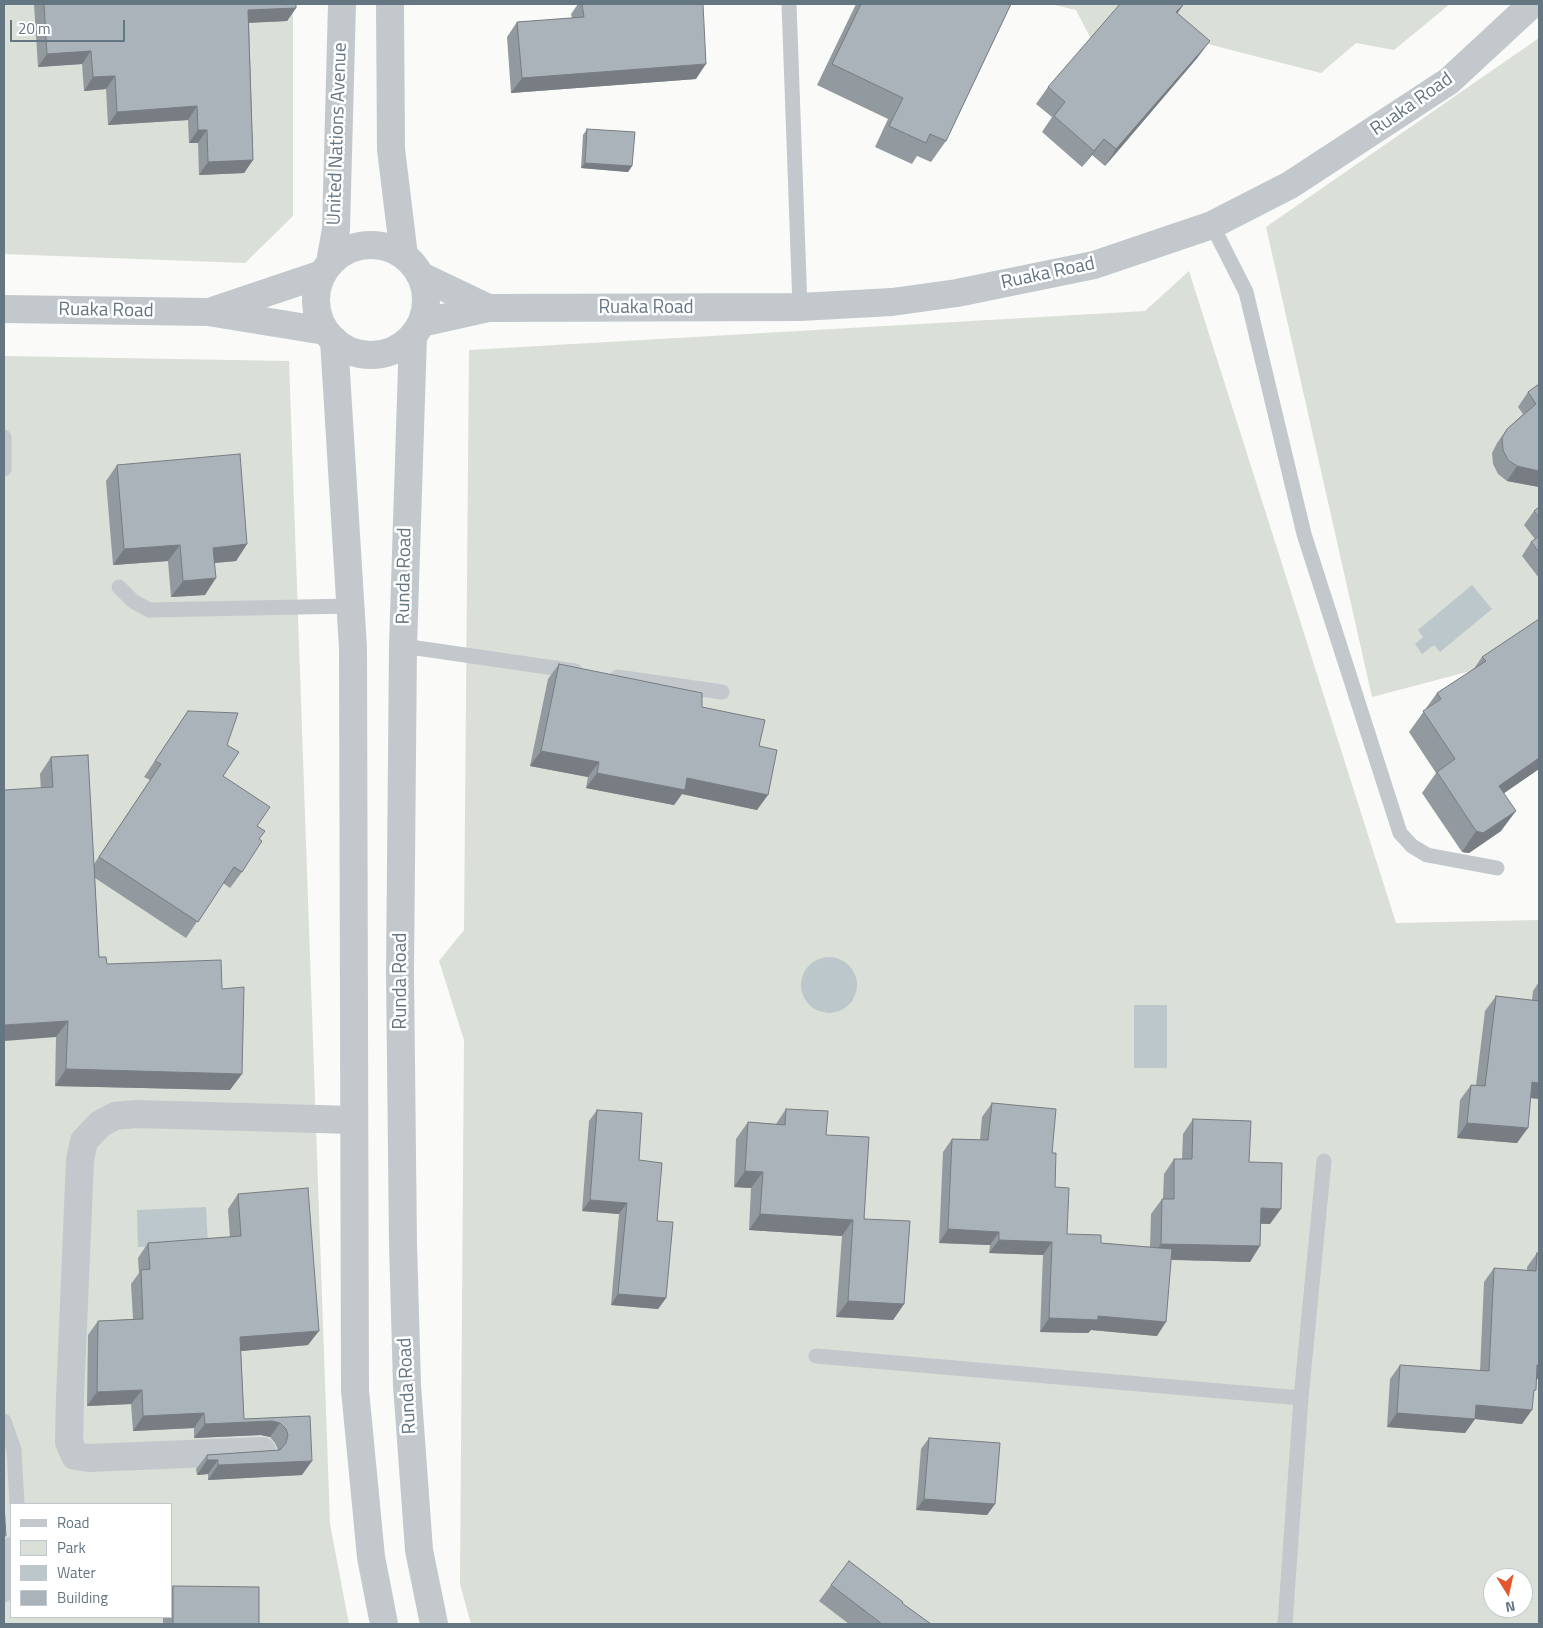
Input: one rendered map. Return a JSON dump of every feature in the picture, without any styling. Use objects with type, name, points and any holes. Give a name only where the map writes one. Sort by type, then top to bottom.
[{"type":"street","name":"United Nations Avenue","points":[[326,268],[336,229],[342,4]]},
{"type":"street","points":[[390,4],[391,149],[412,266],[426,291],[426,307],[417,330],[400,348],[369,355],[352,351],[330,335],[318,315],[316,298],[326,268],[351,248],[376,245],[412,266]]},
{"type":"street","name":"Ruaka Road","points":[[417,330],[488,308],[800,308],[892,302],[957,293],[1094,265],[1212,225],[1290,185],[1449,82],[1532,4]]},
{"type":"street","name":"Ruaka Road","points":[[412,266],[488,308]]},
{"type":"street","name":"Ruaka Road","points":[[208,312],[326,268]]},
{"type":"street","name":"Ruaka Road","points":[[4,309],[208,312],[330,335]]},
{"type":"street","name":"Runda Road","points":[[417,330],[403,646],[400,972],[403,1243],[407,1386],[419,1550],[434,1624]]},
{"type":"street","points":[[330,335],[352,606],[356,1390],[371,1556],[384,1624]]},
{"type":"street","points":[[262,1451],[89,1458],[75,1456],[69,1442],[70,1398],[80,1160],[84,1141],[100,1124],[114,1116],[136,1114],[354,1120]]},
{"type":"lane","points":[[790,4],[800,308]]},
{"type":"lane","points":[[1212,225],[1246,292],[1304,534],[1400,834],[1412,846],[1427,855],[1497,868]]},
{"type":"lane","points":[[4,437],[4,469]]},
{"type":"lane","points":[[119,587],[133,601],[149,610],[352,606]]},
{"type":"lane","points":[[403,646],[587,673]]},
{"type":"lane","points":[[606,675],[722,692]]},
{"type":"lane","points":[[1285,1624],[1301,1398],[1324,1161]]},
{"type":"lane","points":[[816,1356],[1301,1398]]},
{"type":"lane","points":[[4,1421],[14,1450],[17,1503]]},
{"type":"lane","points":[[4,1595],[10,1551]]},
{"type":"green space","points":[[4,4],[293,4],[293,216],[245,263],[4,254]]},
{"type":"green space","points":[[1050,4],[1450,4],[1394,50],[1356,43],[1321,73],[1114,20],[1091,39],[1076,10]]},
{"type":"green space","points":[[1539,38],[1539,653],[1372,697],[1266,227]]},
{"type":"green space","points":[[1189,271],[1396,923],[1539,920],[1539,1624],[471,1624],[460,1584],[464,1040],[439,961],[464,930],[469,350],[1145,311]]},
{"type":"green space","points":[[4,356],[289,361],[330,1524],[349,1624],[4,1624]]},
{"type":"water","points":[[1472,585],[1492,609],[1440,652],[1434,645],[1422,654],[1415,644],[1423,637],[1418,630]]},
{"type":"water","points":[[829,957],[840,959],[849,965],[855,974],[857,985],[855,996],[849,1005],[840,1011],[829,1013],[818,1011],[809,1005],[803,996],[801,985],[803,974],[809,965],[818,959]]},
{"type":"water","points":[[1134,1005],[1167,1005],[1167,1068],[1134,1068]]},
{"type":"water","points":[[206,1207],[208,1244],[138,1247],[137,1210]]},
{"type":"building","points":[[44,4],[296,4],[296,8],[248,10],[253,160],[208,162],[207,130],[198,130],[197,106],[117,112],[115,76],[93,77],[91,51],[47,54]]},
{"type":"building","points":[[582,4],[703,4],[706,64],[522,78],[517,22],[584,17]]},
{"type":"building","points":[[861,4],[1011,4],[946,141],[930,134],[926,143],[889,126],[903,98],[832,64]]},
{"type":"building","points":[[1120,4],[1184,4],[1176,12],[1210,41],[1116,149],[1104,139],[1094,151],[1054,116],[1065,102],[1048,87]]},
{"type":"building","points":[[587,129],[635,132],[632,166],[585,163]]},
{"type":"building","points":[[1539,384],[1539,471],[1517,466],[1508,460],[1503,450],[1502,438],[1507,429],[1536,404],[1528,392]]},
{"type":"building","points":[[240,454],[247,544],[213,548],[216,578],[183,581],[180,545],[124,549],[117,465]]},
{"type":"building","points":[[1539,507],[1539,517],[1534,511]]},
{"type":"building","points":[[1539,536],[1539,552],[1531,542]]},
{"type":"building","points":[[1539,619],[1539,758],[1499,786],[1516,811],[1483,833],[1476,831],[1437,772],[1455,759],[1423,711],[1441,699],[1437,693],[1486,661],[1482,657]]},
{"type":"building","points":[[559,664],[702,693],[702,707],[765,720],[759,746],[777,750],[768,795],[687,778],[685,790],[597,773],[599,762],[541,751]]},
{"type":"building","points":[[188,711],[238,713],[227,745],[239,752],[223,776],[270,807],[257,826],[265,831],[259,839],[262,841],[242,872],[234,867],[198,922],[99,857],[161,764],[155,761]]},
{"type":"building","points":[[88,755],[99,957],[106,957],[107,964],[221,960],[222,989],[244,987],[242,1074],[66,1069],[68,1021],[4,1025],[4,790],[53,787],[51,757]]},
{"type":"building","points":[[1496,996],[1539,1001],[1539,1083],[1532,1082],[1528,1128],[1467,1123],[1471,1085],[1485,1086]]},
{"type":"building","points":[[992,1103],[1056,1109],[1052,1153],[1056,1153],[1055,1187],[1069,1188],[1067,1234],[1101,1235],[1101,1243],[1172,1249],[1166,1322],[1098,1316],[1098,1320],[1049,1318],[1052,1242],[999,1240],[999,1232],[948,1229],[952,1139],[988,1140]]},
{"type":"building","points":[[786,1109],[828,1111],[826,1135],[869,1137],[864,1219],[910,1221],[904,1304],[848,1301],[853,1220],[760,1214],[763,1172],[745,1171],[748,1122],[785,1125]]},
{"type":"building","points":[[597,1110],[642,1113],[639,1160],[662,1163],[657,1221],[673,1222],[666,1298],[618,1294],[627,1203],[590,1200]]},
{"type":"building","points":[[1193,1119],[1251,1121],[1249,1162],[1282,1163],[1281,1209],[1261,1208],[1260,1246],[1161,1244],[1162,1199],[1174,1199],[1174,1159],[1192,1159]]},
{"type":"building","points":[[308,1188],[319,1331],[240,1337],[244,1419],[310,1416],[312,1461],[218,1465],[218,1460],[207,1460],[207,1455],[280,1450],[286,1443],[288,1435],[286,1429],[280,1423],[272,1421],[205,1424],[204,1413],[143,1416],[142,1390],[97,1392],[98,1321],[143,1319],[141,1270],[150,1269],[148,1243],[241,1236],[238,1194]]},
{"type":"building","points":[[1537,1253],[1539,1253],[1539,1365],[1537,1365],[1536,1390],[1534,1390],[1532,1410],[1476,1405],[1475,1419],[1397,1413],[1400,1365],[1489,1371],[1494,1268],[1536,1271]]},
{"type":"building","points":[[929,1438],[1000,1443],[995,1504],[924,1499]]},
{"type":"building","points":[[4,1504],[6,1536],[4,1536]]},
{"type":"building","points":[[849,1561],[931,1624],[882,1624],[831,1585]]},
{"type":"building","points":[[173,1586],[259,1587],[259,1624],[173,1624]]}]
